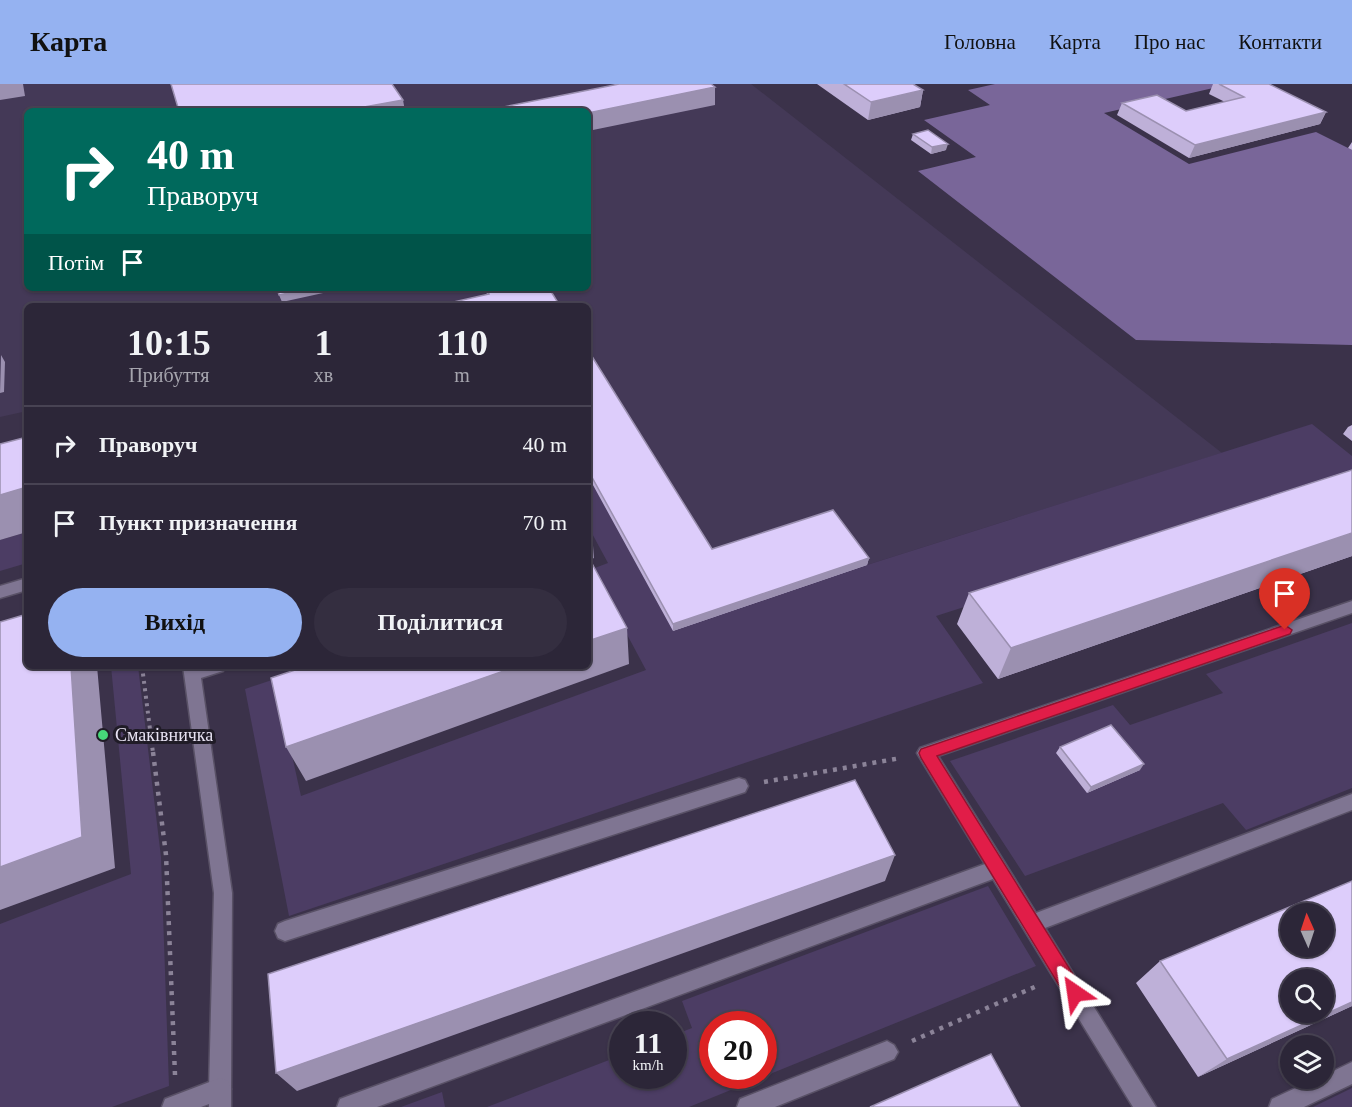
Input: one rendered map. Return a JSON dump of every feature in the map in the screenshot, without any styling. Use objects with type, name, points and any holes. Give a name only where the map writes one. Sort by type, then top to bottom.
[{"type":"street","points":[[0,592],[24,585]]},
{"type":"street","points":[[1145,1107],[926,753],[1352,607]]},
{"type":"street","points":[[175,1106],[220,1098],[223,893],[192,670]]},
{"type":"street","points":[[285,931],[739,786]]},
{"type":"street","points":[[1032,924],[1352,802]]},
{"type":"street","points":[[348,1107],[998,868]]},
{"type":"street","points":[[748,1107],[887,1052]]},
{"type":"street","points":[[1280,1107],[1352,1073]]},
{"type":"path","points":[[142,669],[166,855],[175,1106]]},
{"type":"path","points":[[739,786],[926,753]]},
{"type":"path","points":[[887,1052],[1063,975]]},
{"type":"shaded area","points":[[0,84],[751,84],[1222,453],[867,565],[673,631],[591,481],[591,303],[24,303],[24,412],[0,417]]},
{"type":"shaded area","points":[[995,84],[1219,84],[1222,86],[1104,113],[1189,164],[1316,132],[1352,150],[1352,345],[1136,340],[918,171],[976,157],[924,120],[990,105],[968,90]]},
{"type":"shaded area","points":[[1312,424],[1352,456],[1352,483],[936,616],[983,683],[289,916],[245,689],[305,669],[279,697],[301,796],[646,670],[592,569],[608,563],[591,532],[591,481],[673,631],[867,565]]},
{"type":"shaded area","points":[[24,533],[24,564],[0,571],[0,540]]},
{"type":"shaded area","points":[[1352,623],[1352,788],[1246,830],[1223,803],[1025,876],[950,761],[1113,705],[1130,725],[1223,693],[1206,674]]},
{"type":"shaded area","points":[[111,669],[138,669],[161,857],[169,1086],[112,1107],[0,1107],[0,924],[131,874]]},
{"type":"shaded area","points":[[988,886],[1036,966],[777,1071],[777,1011],[699,1011],[699,1089],[733,1089],[689,1107],[487,1107],[609,1060],[609,1089],[687,1089],[687,1030],[692,1028],[682,1001]]},
{"type":"shaded area","points":[[1352,1088],[1352,1107],[1313,1107]]},
{"type":"shaded area","points":[[442,1092],[445,1107],[401,1107]]},
{"type":"building","points":[[171,84],[392,84],[403,100],[359,108],[178,108]]},
{"type":"building","points":[[619,84],[711,84],[715,87],[591,112],[591,108],[498,108]]},
{"type":"building","points":[[844,84],[913,84],[923,90],[871,102]]},
{"type":"building","points":[[1219,84],[1269,84],[1326,112],[1195,145],[1122,103],[1157,95],[1186,111],[1244,97]]},
{"type":"building","points":[[928,130],[948,144],[932,147],[913,134]]},
{"type":"building","points":[[278,291],[298,291],[279,295]]},
{"type":"building","points":[[488,291],[551,291],[558,303],[449,303],[489,294]]},
{"type":"building","points":[[591,355],[712,549],[833,510],[869,558],[673,624],[591,475]]},
{"type":"building","points":[[24,438],[24,488],[0,495],[0,444]]},
{"type":"building","points":[[1352,470],[1352,533],[1011,648],[969,593]]},
{"type":"building","points":[[591,562],[627,628],[591,640]]},
{"type":"building","points":[[24,615],[24,669],[71,669],[82,837],[0,867],[0,622]]},
{"type":"building","points":[[298,669],[509,669],[286,747],[271,678]]},
{"type":"building","points":[[1111,725],[1144,764],[1091,787],[1060,747]]},
{"type":"building","points":[[855,780],[895,855],[276,1073],[268,974]]},
{"type":"building","points":[[1352,881],[1352,1002],[1334,1010],[1334,969],[1280,969],[1280,1023],[1306,1023],[1227,1059],[1160,961],[1280,911],[1280,957],[1334,957],[1334,903],[1299,903]]},
{"type":"building","points":[[991,1054],[1020,1107],[870,1107]]},
{"type":"place","name":"Смаківничка","points":[[103,735]]},
{"type":"route","points":[[1075,993],[926,753],[1285,630]]}]
